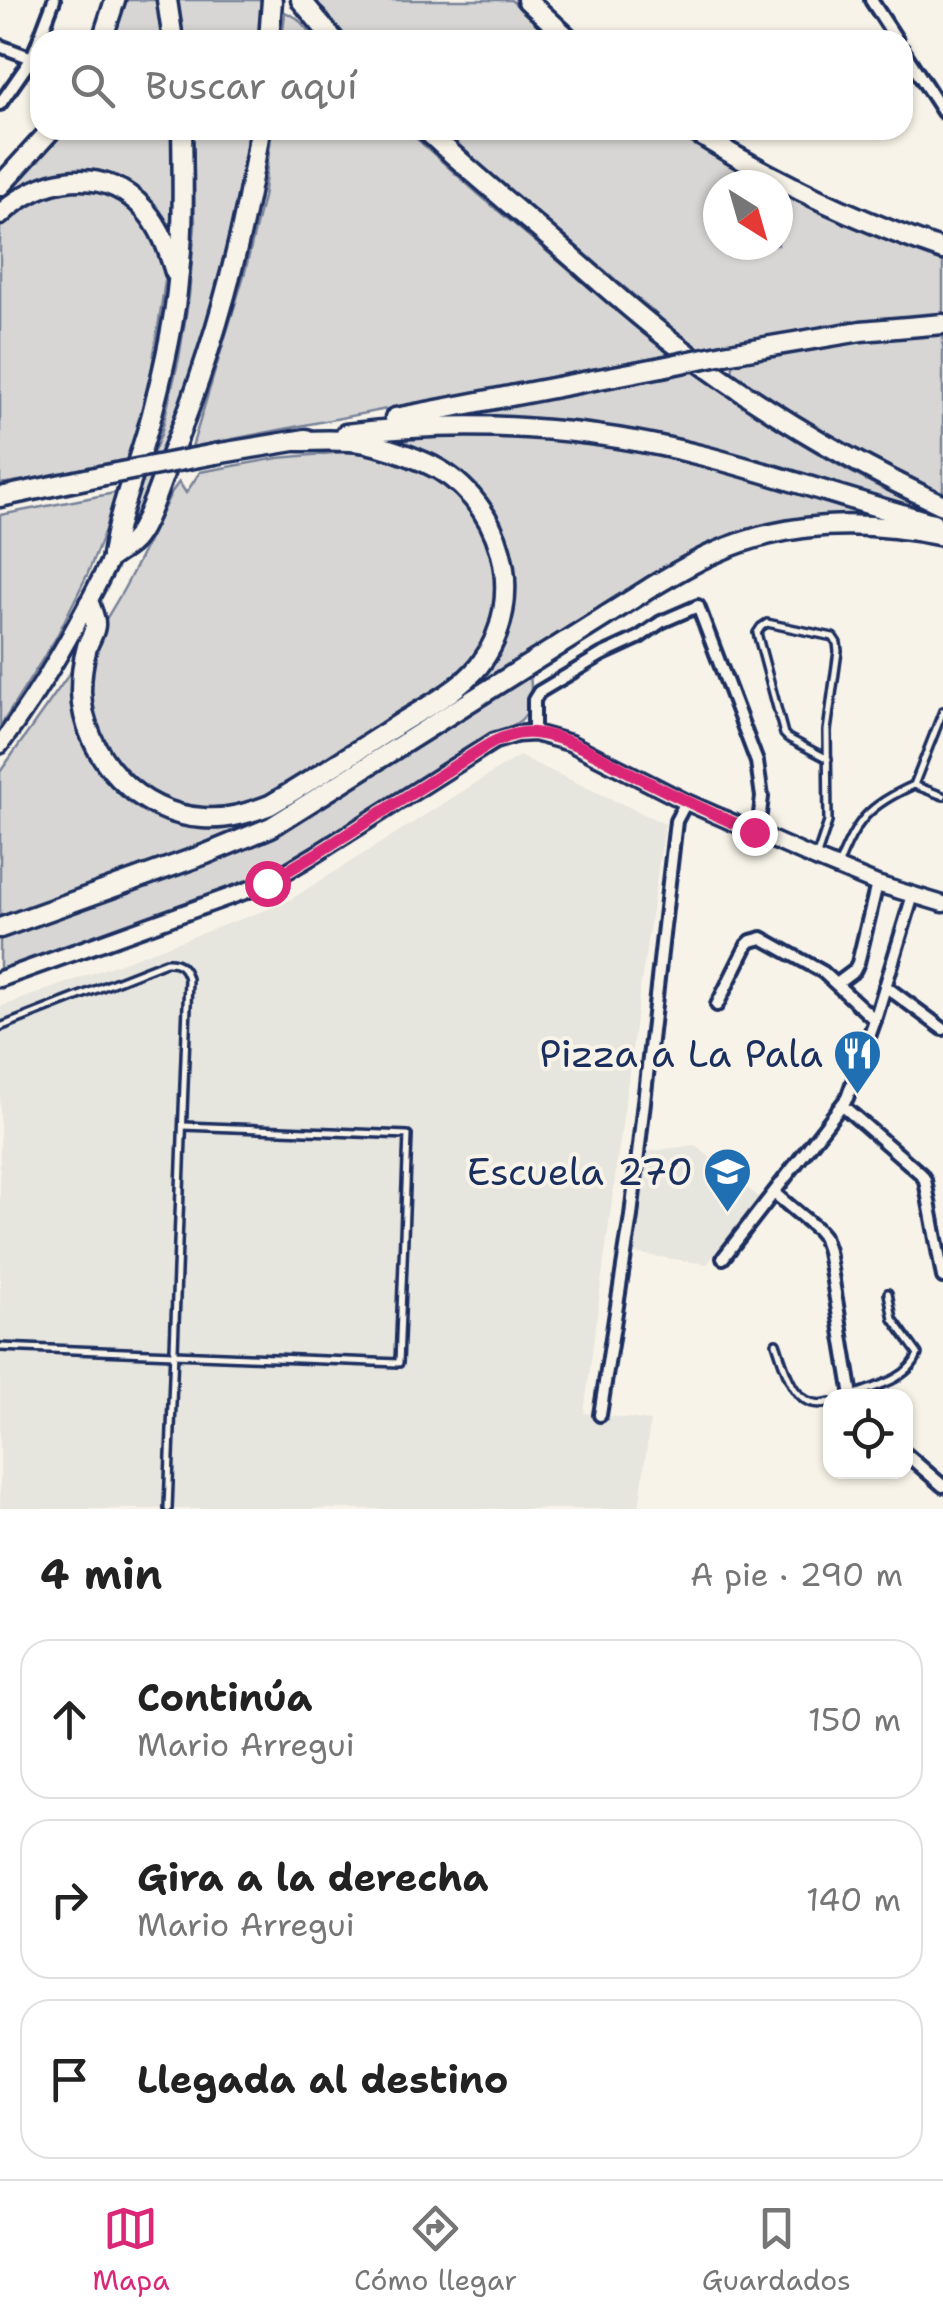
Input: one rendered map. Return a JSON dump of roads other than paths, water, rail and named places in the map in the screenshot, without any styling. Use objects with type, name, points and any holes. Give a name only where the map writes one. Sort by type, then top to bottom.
[{"type":"highway","points":[[105,30],[115,0]]},
{"type":"highway","points":[[166,0],[172,30]]},
{"type":"highway","points":[[270,30],[272,0]]},
{"type":"highway","points":[[301,0],[326,30]]},
{"type":"highway","points":[[527,0],[559,30]]},
{"type":"highway","points":[[0,186],[42,140]]},
{"type":"highway","points":[[112,556],[170,336],[183,214],[182,140]]},
{"type":"highway","points":[[112,556],[136,538],[203,371],[227,290],[258,140]]},
{"type":"highway","points":[[438,140],[608,288],[714,373],[784,421],[884,478],[943,505]]},
{"type":"highway","points":[[708,140],[806,193],[943,250]]},
{"type":"highway","points":[[0,216],[26,194],[57,182],[94,180],[113,186],[129,195],[153,220],[166,244],[178,284]]},
{"type":"highway","points":[[298,440],[337,429],[724,354],[861,331],[943,324]]},
{"type":"highway","points":[[0,497],[298,440],[392,429],[470,426],[576,432],[703,456],[943,526]]},
{"type":"highway","points":[[89,603],[96,625],[84,662],[81,695],[90,734],[118,778],[152,806],[176,814],[226,818],[270,805],[450,692],[479,666],[500,618],[505,566],[492,526],[457,482],[426,462],[366,443],[298,440]]},
{"type":"highway","points":[[0,928],[252,837],[650,588],[713,553],[750,539],[826,525],[874,524],[943,536]]},
{"type":"main road","points":[[0,745],[39,689],[112,556]]},
{"type":"street","points":[[43,30],[54,0]]},
{"type":"street","points":[[871,0],[890,30]]},
{"type":"street","points":[[0,46],[30,57]]},
{"type":"street","points":[[0,104],[30,61]]},
{"type":"street","points":[[913,66],[943,112]]},
{"type":"street","points":[[534,733],[534,700],[539,692],[661,622],[698,606],[757,762],[762,798],[754,832]]},
{"type":"street","points":[[0,979],[267,883],[494,741],[517,734],[534,733],[570,744],[686,802],[816,859],[877,884],[943,904]]},
{"type":"street","points":[[600,1415],[630,1216],[676,822],[686,802]]},
{"type":"street","points":[[838,984],[858,963],[877,884]]},
{"type":"street","points":[[723,1258],[843,1106],[875,1020],[913,894]]},
{"type":"street","points":[[717,1005],[747,946],[762,938],[822,972],[875,1020]]},
{"type":"street","points":[[885,986],[943,1030]]},
{"type":"street","points":[[843,1106],[925,1180],[943,1278]]},
{"type":"street","points":[[774,1194],[823,1236],[850,1389]]},
{"type":"street","points":[[913,1460],[943,1486]]},
{"type":"lane","points":[[816,859],[828,822],[828,759],[828,731],[837,643],[833,637],[767,623],[757,634],[784,734],[828,759]]},
{"type":"lane","points":[[914,785],[943,711]]},
{"type":"lane","points":[[837,868],[863,816],[891,795],[914,785],[943,796]]},
{"type":"lane","points":[[0,1027],[166,962],[181,964],[186,971],[184,1126],[168,1509]]},
{"type":"lane","points":[[0,1347],[400,1363],[408,1134],[184,1126]]},
{"type":"lane","points":[[868,1389],[900,1376],[914,1364],[918,1354],[893,1319],[888,1293]]},
{"type":"lane","points":[[776,1343],[792,1387],[811,1403],[823,1404]]},
{"type":"place","name":"Pizza a La Pala","points":[[858,1096]]},
{"type":"place","name":"Escuela 270","points":[[728,1214]]}]
